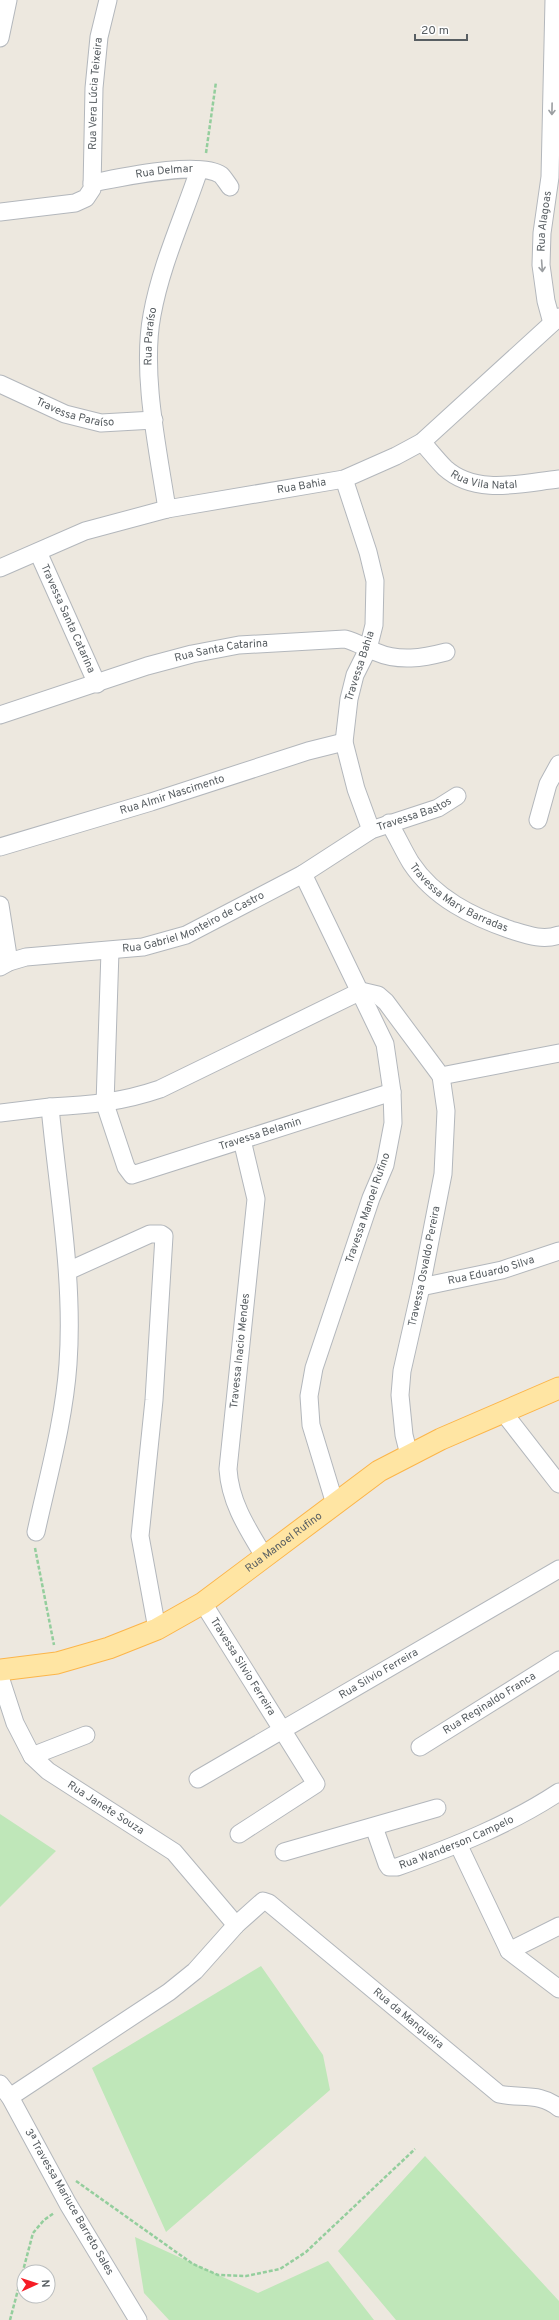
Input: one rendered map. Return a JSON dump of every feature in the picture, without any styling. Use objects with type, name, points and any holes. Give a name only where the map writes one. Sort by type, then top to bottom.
[{"type":"main road","name":"Rua Manoel Rufino","points":[[0,1670],[58,1663],[109,1648],[157,1629],[203,1603],[264,1556],[380,1471],[409,1455],[559,1388]]},
{"type":"street","points":[[0,38],[8,0]]},
{"type":"street","name":"Rua Vera Lúcia Teixeira","points":[[92,186],[94,88],[99,37],[108,0]]},
{"type":"street","name":"Rua Alagoas","points":[[554,0],[554,176],[542,233],[541,265],[546,301],[556,320]]},
{"type":"street","name":"Rua Delmar","points":[[92,186],[160,171],[199,170],[222,176],[230,187]]},
{"type":"street","name":"Rua Paraíso","points":[[167,509],[154,420],[148,356],[152,315],[166,262],[199,170]]},
{"type":"street","points":[[0,212],[75,203],[86,198],[92,186]]},
{"type":"street","name":"Rua Bahia","points":[[0,568],[85,531],[167,509],[344,479],[396,456],[422,442],[556,320]]},
{"type":"street","name":"Travessa Paraíso","points":[[0,384],[65,414],[101,423],[154,420]]},
{"type":"street","name":"Rua Vila Natal","points":[[422,442],[446,468],[465,480],[485,485],[506,486],[559,479]]},
{"type":"street","name":"Travessa Bahia","points":[[344,479],[368,552],[375,581],[374,625],[368,649],[355,675],[349,699],[344,742],[356,789],[371,830]]},
{"type":"street","name":"Travessa Santa Catarina","points":[[38,552],[97,684]]},
{"type":"street","name":"Rua Santa Catarina","points":[[0,715],[97,684],[147,666],[239,645],[345,639],[357,642],[368,649],[393,657],[413,658],[446,652]]},
{"type":"street","name":"Rua Almir Nascimento","points":[[0,847],[144,804],[308,751],[344,742]]},
{"type":"street","points":[[538,820],[548,784],[559,764]]},
{"type":"street","name":"Travessa Bastos","points":[[371,830],[438,808],[457,796]]},
{"type":"street","name":"Travessa Mary Barradas","points":[[389,823],[412,864],[437,890],[460,909],[531,937],[556,936]]},
{"type":"street","name":"Rua Gabriel Monteiro de Castro","points":[[4,965],[46,955],[110,951],[149,946],[186,935],[304,874],[371,830]]},
{"type":"street","name":"Travessa Manoel Rufino","points":[[304,874],[385,1044],[392,1092],[393,1123],[385,1165],[371,1198],[322,1346],[309,1396],[311,1425],[335,1504]]},
{"type":"street","points":[[0,905],[4,965]]},
{"type":"street","points":[[106,1104],[110,951]]},
{"type":"street","points":[[0,1113],[50,1107],[106,1104],[134,1098],[160,1089],[361,991],[378,995],[386,1002],[441,1076],[559,1053]]},
{"type":"street","name":"Travessa Osvaldo Pereira","points":[[409,1455],[404,1435],[400,1395],[402,1371],[422,1287],[443,1174],[446,1111],[441,1076]]},
{"type":"street","name":"Travessa Belamin","points":[[106,1104],[129,1173],[137,1175],[392,1092]]},
{"type":"street","points":[[36,1532],[51,1463],[68,1366],[68,1271],[50,1107]]},
{"type":"street","name":"Travessa Inacio Mendes","points":[[242,1140],[256,1199],[228,1469],[229,1484],[235,1502],[264,1556]]},
{"type":"street","points":[[68,1271],[150,1234],[161,1234],[164,1236],[154,1400],[140,1536],[157,1629]]},
{"type":"street","name":"Rua Eduardo Silva","points":[[422,1287],[502,1270],[559,1251]]},
{"type":"street","points":[[503,1412],[559,1484]]},
{"type":"street","name":"Rua Silvio Ferreira","points":[[198,1779],[559,1570]]},
{"type":"street","name":"Travessa Silvio Ferreira","points":[[203,1603],[316,1784],[239,1834]]},
{"type":"street","name":"Rua Reginaldo Franca","points":[[420,1747],[559,1660]]},
{"type":"street","name":"Rua Janete Souza","points":[[0,1677],[15,1723],[32,1756],[48,1771],[174,1852],[236,1925]]},
{"type":"street","points":[[32,1756],[86,1735]]},
{"type":"street","name":"Rua Wanderson Campelo","points":[[374,1827],[389,1867],[397,1867],[458,1844],[500,1825],[559,1792]]},
{"type":"street","points":[[284,1852],[437,1808]]},
{"type":"street","points":[[458,1844],[509,1951],[559,1989]]},
{"type":"street","name":"Rua da Mangueira","points":[[236,1925],[263,1901],[269,1903],[499,2094],[510,2097],[536,2096],[559,2108]]},
{"type":"street","points":[[5,2091],[169,1992],[194,1971],[236,1925]]},
{"type":"street","points":[[509,1951],[559,1926]]},
{"type":"street","name":"3ª Travessa Mariuce Barreto Sales","points":[[5,2091],[68,2204],[138,2320]]},
{"type":"path","points":[[199,170],[208,149],[216,82]]},
{"type":"path","points":[[36,1532],[35,1547],[58,1663]]},
{"type":"path","points":[[74,2180],[193,2264],[218,2275],[246,2276],[280,2268],[306,2252],[415,2149]]},
{"type":"path","points":[[10,2320],[33,2233],[44,2220],[68,2204]]},
{"type":"green space","points":[[0,1814],[56,1851],[0,1907]]},
{"type":"green space","points":[[261,1966],[323,2055],[330,2090],[166,2232],[92,2068]]},
{"type":"green space","points":[[425,2156],[559,2301],[559,2320],[396,2320],[338,2251]]},
{"type":"green space","points":[[135,2237],[258,2293],[328,2261],[374,2320],[169,2320],[144,2293]]}]
